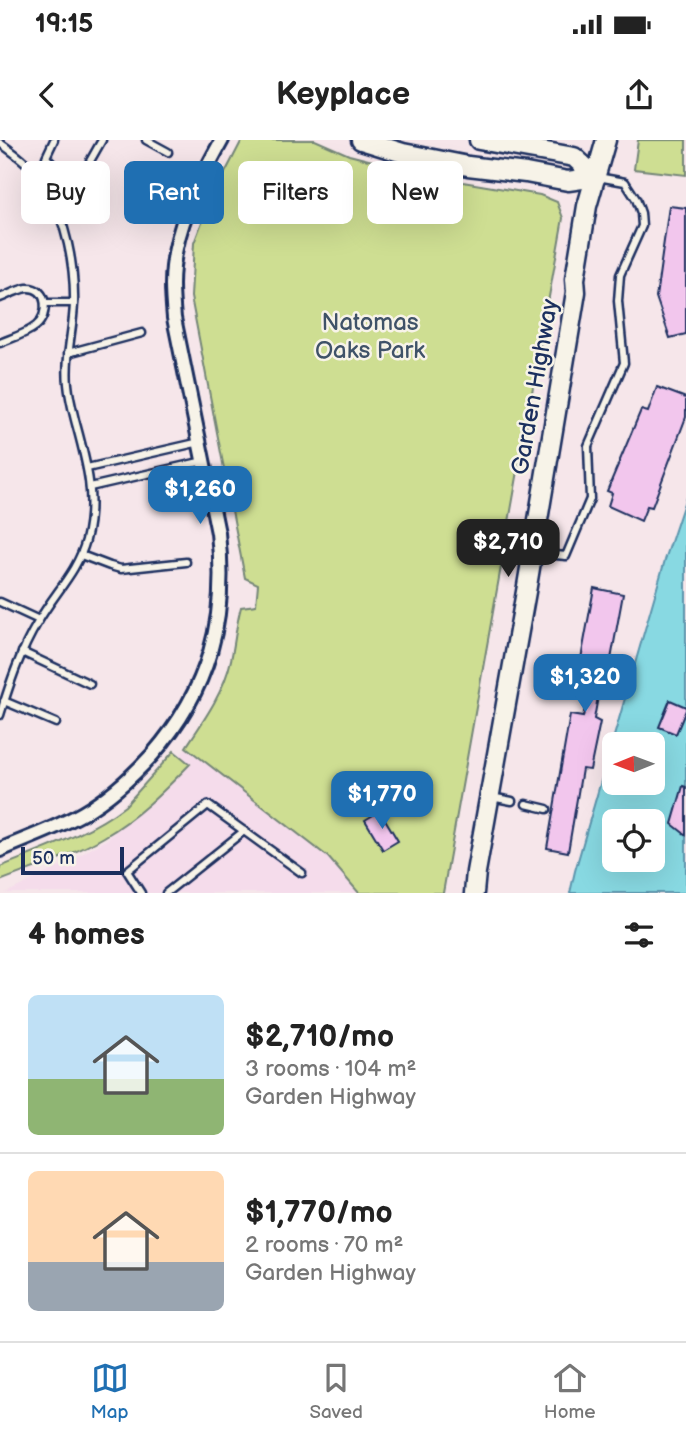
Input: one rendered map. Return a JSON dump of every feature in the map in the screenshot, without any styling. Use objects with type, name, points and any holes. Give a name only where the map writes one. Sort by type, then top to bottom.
[{"type":"main road","points":[[361,140],[403,153],[468,166],[504,169],[568,181],[596,177]]},
{"type":"main road","points":[[479,140],[574,157],[596,177]]},
{"type":"main road","name":"Garden Highway","points":[[474,893],[576,292],[575,279],[587,206],[606,140]]},
{"type":"street","points":[[0,850],[82,814],[126,783],[180,719],[205,670],[219,616],[221,561],[204,461],[174,318],[172,283],[176,250],[194,191],[222,140]]},
{"type":"lane","points":[[50,161],[46,157],[54,140]]},
{"type":"lane","points":[[90,161],[102,140]]},
{"type":"lane","points":[[146,140],[168,152]]},
{"type":"lane","points":[[0,143],[23,161]]},
{"type":"lane","points":[[532,553],[566,556],[590,499],[588,446],[624,363],[618,301],[620,275],[642,226],[641,213],[625,182],[596,177]]},
{"type":"lane","points":[[0,715],[22,652],[39,620],[69,578],[81,555],[91,509],[87,468],[67,381],[74,303],[69,248],[61,224]]},
{"type":"lane","points":[[0,298],[27,288],[40,293],[45,303],[45,313],[38,325],[0,343]]},
{"type":"lane","points":[[45,303],[74,303]]},
{"type":"lane","points":[[68,353],[142,333]]},
{"type":"lane","points":[[87,468],[200,442]]},
{"type":"lane","points":[[90,486],[204,461]]},
{"type":"lane","points":[[81,555],[121,569],[186,562]]},
{"type":"lane","points":[[0,602],[39,620]]},
{"type":"lane","points":[[22,652],[90,684]]},
{"type":"lane","points":[[5,701],[56,723]]},
{"type":"lane","points":[[489,797],[512,801]]},
{"type":"lane","points":[[141,893],[127,871],[208,804],[302,873]]},
{"type":"lane","points":[[526,804],[547,809]]},
{"type":"lane","points":[[166,893],[244,831]]},
{"type":"shaded area","points":[[186,747],[328,857],[359,893],[6,893],[106,840],[152,800]]},
{"type":"green space","name":"Natomas Oaks Park","points":[[242,140],[315,140],[349,155],[372,161],[367,161],[367,224],[463,224],[463,182],[540,195],[557,202],[563,218],[443,893],[359,893],[328,857],[186,747],[224,683],[241,607],[256,605],[258,584],[245,578],[191,297],[194,243],[201,224],[224,224],[224,175]]},
{"type":"green space","points":[[638,140],[686,140],[686,175],[634,169]]},
{"type":"green space","points":[[174,751],[190,764],[139,813],[79,850],[0,881],[0,867],[80,833],[125,806]]},
{"type":"water","points":[[686,497],[686,893],[570,893],[602,778],[602,795],[665,795],[665,732],[615,732]]},
{"type":"building","points":[[669,206],[686,208],[686,334],[670,338],[656,297]]},
{"type":"building","points":[[657,387],[686,398],[686,417],[652,507],[647,506],[641,521],[608,506],[612,493],[607,491],[641,410],[648,412]]},
{"type":"building","points":[[594,588],[623,594],[607,681],[601,680],[594,719],[600,722],[590,770],[582,769],[568,852],[547,848],[570,715],[583,717],[591,678],[578,675]]},
{"type":"building","points":[[670,700],[686,707],[676,734],[659,727]]},
{"type":"building","points":[[683,786],[686,787],[686,835],[672,824]]},
{"type":"building","points":[[380,811],[398,841],[383,850],[365,820]]}]
